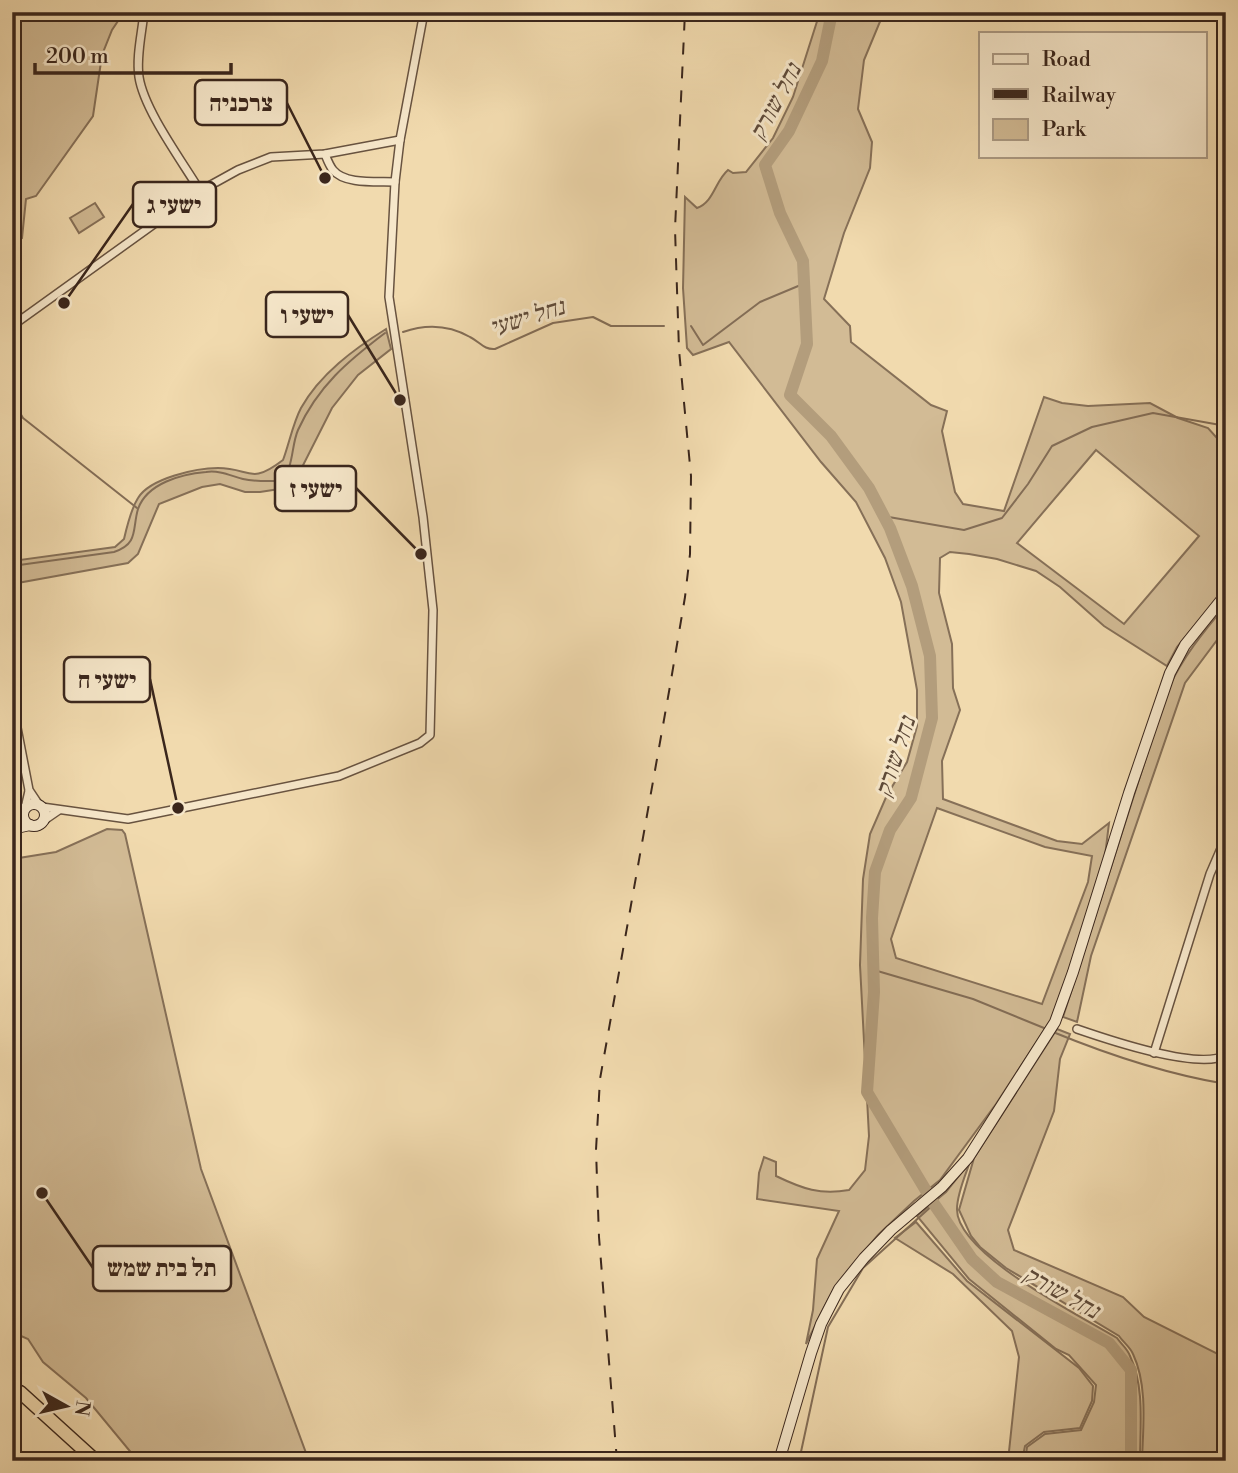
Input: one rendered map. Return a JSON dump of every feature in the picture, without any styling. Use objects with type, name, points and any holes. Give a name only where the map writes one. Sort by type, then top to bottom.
[{"type":"highway","points":[[20,1392],[96,1461]]},
{"type":"main road","points":[[779,1461],[821,1324],[839,1289],[864,1258],[942,1187],[968,1158],[1055,1021],[1170,673],[1185,645],[1226,594]]},
{"type":"main road","points":[[33,804],[41,806],[45,814],[38,826],[12,828],[24,811],[33,804]]},
{"type":"main road","points":[[24,811],[24,821],[30,825]]},
{"type":"street","points":[[145,12],[139,58],[139,76],[144,95],[200,191]]},
{"type":"street","points":[[29,790],[41,806],[128,819],[339,776],[420,743],[430,735],[433,610],[424,517],[389,297],[395,181],[400,140],[424,12]]},
{"type":"street","points":[[12,327],[200,191],[238,170],[271,157],[325,154],[400,140]]},
{"type":"street","points":[[325,154],[332,170],[345,177],[360,181],[395,181]]},
{"type":"street","points":[[12,702],[29,790],[24,811]]},
{"type":"street","points":[[43,821],[60,809]]},
{"type":"street","points":[[1154,1053],[1210,874],[1226,837]]},
{"type":"street","points":[[1226,1003],[1221,1027],[1226,1035]]},
{"type":"street","points":[[1076,1029],[1154,1053],[1211,1059],[1226,1055]]},
{"type":"green space","points":[[12,12],[124,12],[112,30],[102,55],[93,116],[36,196],[26,199],[22,238],[12,243]]},
{"type":"green space","points":[[820,12],[884,12],[864,60],[858,109],[872,142],[870,168],[844,233],[824,299],[850,326],[851,342],[931,405],[947,411],[942,431],[955,492],[963,504],[1004,511],[1044,397],[1062,403],[1088,406],[1150,403],[1178,418],[1208,428],[1226,448],[1226,588],[1177,647],[1167,666],[1104,626],[1060,587],[1036,571],[969,554],[950,552],[940,558],[939,593],[952,644],[953,688],[960,710],[942,761],[943,799],[1057,841],[1082,844],[1109,823],[1104,864],[1084,931],[1051,1020],[996,1104],[940,1180],[878,1235],[848,1271],[829,1298],[806,1344],[813,1310],[817,1259],[839,1211],[757,1199],[759,1173],[764,1157],[776,1162],[776,1176],[803,1187],[829,1192],[849,1190],[865,1170],[869,1136],[860,965],[863,879],[870,834],[887,795],[907,762],[917,726],[917,690],[901,602],[885,558],[856,502],[821,462],[729,342],[693,355],[687,348],[683,288],[685,197],[697,208],[707,201],[728,170],[733,173],[746,172],[773,138],[793,97]],"holes":[[[1096,450],[1199,536],[1124,624],[1017,543]],[[937,808],[1045,847],[1092,856],[1088,882],[1042,1004],[896,958],[891,939]]]},
{"type":"green space","points":[[95,203],[104,217],[79,233],[70,218]]},
{"type":"green space","points":[[386,329],[391,349],[358,375],[332,408],[292,487],[245,492],[220,484],[202,487],[159,504],[138,554],[128,563],[12,584],[12,561],[115,547],[124,539],[131,512],[138,498],[144,491],[163,480],[209,468],[256,474],[272,468],[283,460],[298,414],[318,384],[350,354]]},
{"type":"green space","points":[[1226,605],[1226,628],[1185,683],[1091,956],[1077,1022],[1063,1017],[1168,689],[1194,645]]},
{"type":"green space","points":[[107,829],[122,830],[125,834],[201,1169],[309,1461],[138,1461],[86,1398],[43,1362],[28,1339],[12,1332],[12,862],[19,858],[56,852]]},
{"type":"green space","points":[[1057,1029],[1070,1034],[1060,1059],[1054,1111],[1008,1230],[1014,1250],[1123,1297],[1144,1317],[1226,1358],[1226,1461],[1142,1461],[1143,1393],[1138,1366],[1130,1349],[1119,1336],[1006,1268],[980,1247],[971,1236],[959,1210],[974,1158]]},
{"type":"green space","points":[[970,1162],[957,1209],[962,1227],[977,1245],[1023,1282],[1117,1338],[1128,1351],[1135,1368],[1140,1394],[1140,1461],[1025,1461],[1027,1447],[1045,1434],[1081,1430],[1094,1402],[1096,1385],[1069,1355],[1056,1349],[969,1279],[917,1216],[946,1192]]},
{"type":"green space","points":[[916,1222],[967,1281],[1079,1368],[1093,1386],[1092,1401],[1080,1428],[1044,1432],[1025,1446],[1022,1461],[1008,1461],[1019,1357],[1012,1331],[953,1274],[895,1238]]},
{"type":"waterway","name":"נחל שורק","points":[[832,12],[822,61],[789,131],[765,165],[780,213],[803,261],[807,344],[790,395],[831,436],[869,488],[890,528],[912,586],[930,656],[932,718],[911,798],[890,830],[875,872],[872,918],[874,992],[867,1092],[934,1204],[972,1259],[997,1282],[1109,1343],[1131,1370],[1131,1461]]},
{"type":"waterway","points":[[691,326],[703,345],[760,302],[803,284]]},
{"type":"waterway","name":"נחל ישעי","points":[[403,332],[429,327],[446,328],[495,349],[553,323],[593,317],[611,326],[664,326]]},
{"type":"waterway","name":"נחל ישעי","points":[[12,566],[122,549],[131,540],[138,509],[143,500],[166,481],[211,472],[248,480],[281,481],[288,470],[298,430],[315,400],[346,364],[385,333]]},
{"type":"waterway","points":[[12,399],[23,418],[137,508]]},
{"type":"waterway","points":[[883,516],[964,530],[1002,518],[1052,446],[1092,427],[1153,413],[1226,426]]},
{"type":"waterway","points":[[874,970],[973,999],[1044,1028]]},
{"type":"waterway","points":[[1053,1032],[1138,1063],[1226,1084]]},
{"type":"waterway","points":[[799,1461],[828,1327],[863,1268],[934,1204]]},
{"type":"railway","points":[[617,1461],[599,1237],[596,1150],[600,1079],[670,686],[690,554],[691,476],[679,350],[675,229],[685,12]]},
{"type":"place","name":"צרכניה","points":[[325,178]]},
{"type":"place","name":"ישעי ג","points":[[64,303]]},
{"type":"place","name":"ישעי ו","points":[[400,400]]},
{"type":"place","name":"ישעי ז","points":[[421,554]]},
{"type":"place","name":"ישעי ח","points":[[178,808]]},
{"type":"place","name":"תל בית שמש","points":[[42,1193]]}]
